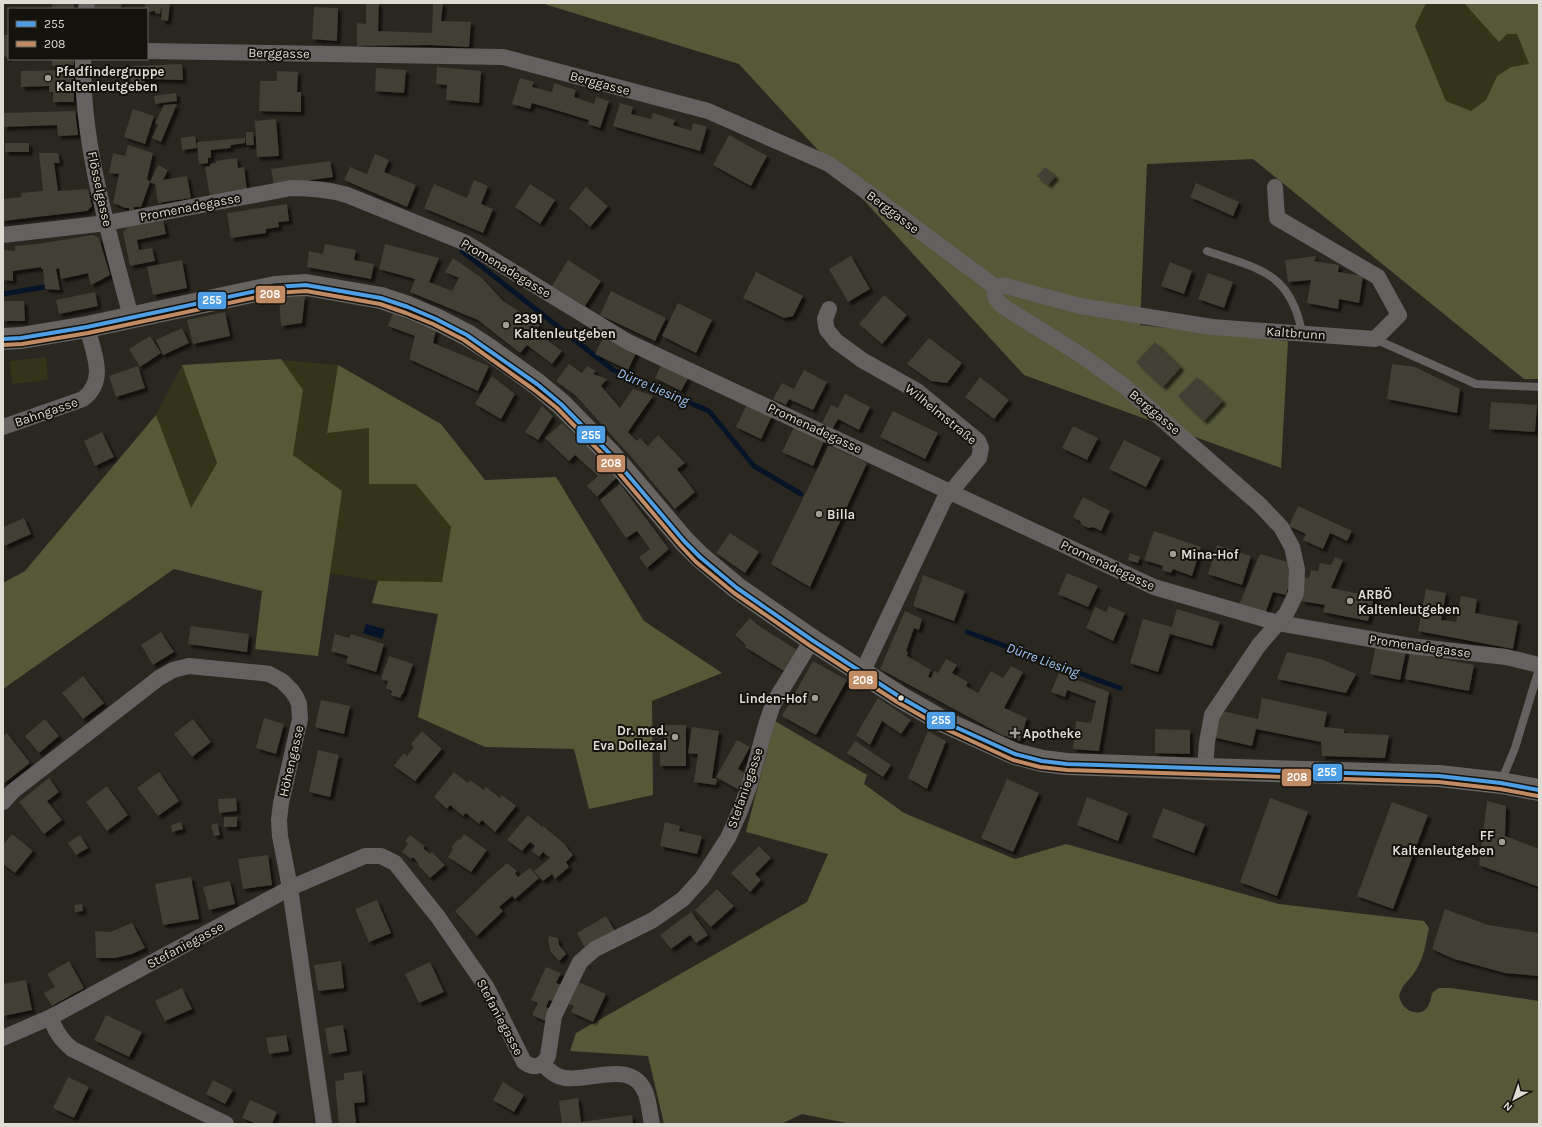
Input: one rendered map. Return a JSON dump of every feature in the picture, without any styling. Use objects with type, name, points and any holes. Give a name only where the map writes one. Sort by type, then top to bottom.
[{"type":"main road","points":[[3,339],[21,338],[87,327],[275,287],[306,285],[381,298],[408,307],[436,319],[466,335],[490,350],[537,384],[561,404],[612,455],[684,541],[700,557],[737,588],[812,640],[900,697],[942,721],[1015,754],[1042,761],[1067,764],[1439,776],[1501,782],[1539,790]]},
{"type":"street","name":"Berggasse","points":[[148,51],[503,57],[708,111],[829,164],[997,288],[995,296],[999,303],[1084,357],[1124,386],[1259,504],[1277,522],[1287,537],[1292,547],[1297,569],[1296,593],[1292,604],[1260,646],[1212,715],[1206,742],[1205,769]]},
{"type":"street","name":"Flösselgasse","points":[[83,60],[85,113],[89,138],[107,223],[131,317]]},
{"type":"street","points":[[1275,187],[1277,218],[1378,277],[1399,315],[1375,339]]},
{"type":"street","name":"Promenadegasse","points":[[3,235],[107,223],[291,188],[328,190],[347,195],[466,243],[628,342],[1154,587],[1278,624],[1410,646],[1506,657],[1539,664]]},
{"type":"street","name":"Kaltbrunn","points":[[997,288],[999,286],[1006,286],[1080,306],[1212,327],[1375,339]]},
{"type":"street","name":"Wilhelmstraße","points":[[829,309],[825,319],[826,330],[836,341],[862,360],[917,391],[978,441],[981,448],[979,458],[944,500],[862,673]]},
{"type":"street","name":"Bahngasse","points":[[3,427],[84,399],[91,392],[96,382],[98,371],[87,327]]},
{"type":"street","name":"Stefaniegasse","points":[[3,1038],[51,1017],[290,888],[366,856],[376,855],[391,860],[399,867],[438,917],[486,988],[524,1062],[532,1066],[539,1066],[543,1064],[548,1056],[554,1016],[580,962],[595,949],[653,920],[683,899],[702,878],[728,838],[749,787],[773,704],[812,640]]},
{"type":"street","name":"Höhengasse","points":[[3,802],[13,791],[159,678],[173,670],[181,667],[198,666],[269,674],[282,681],[292,691],[296,697],[300,711],[300,719],[279,820],[280,836],[290,888],[324,1124]]},
{"type":"street","points":[[51,1017],[56,1031],[72,1048],[226,1124]]},
{"type":"street","points":[[543,1064],[550,1072],[566,1078],[620,1073],[630,1077],[639,1084],[646,1094],[652,1124]]},
{"type":"lane","points":[[1207,251],[1255,268],[1276,280],[1285,289],[1293,302],[1300,318],[1302,333]]},
{"type":"lane","points":[[1375,339],[1476,384],[1539,387]]},
{"type":"lane","points":[[1501,782],[1515,748],[1539,669]]},
{"type":"green space","points":[[541,3],[1429,3],[1425,5],[1415,26],[1446,101],[1471,111],[1486,100],[1497,76],[1511,67],[1529,64],[1517,34],[1507,34],[1499,42],[1464,3],[1539,3],[1539,379],[1524,379],[1253,159],[1147,164],[1140,325],[1288,341],[1281,468],[1024,375],[739,64]]},
{"type":"green space","points":[[1429,3],[1464,3],[1499,42],[1507,34],[1517,34],[1529,64],[1511,67],[1497,76],[1486,100],[1471,111],[1446,101],[1415,26],[1425,5]]},
{"type":"green space","points":[[46,357],[48,380],[12,384],[10,361]]},
{"type":"green space","points":[[281,359],[303,390],[293,455],[342,491],[318,656],[255,649],[262,591],[174,569],[3,689],[3,583],[25,571],[156,415],[191,508],[217,463],[182,365]]},
{"type":"green space","points":[[281,360],[338,365],[327,432],[369,428],[369,484],[416,484],[451,527],[442,583],[378,581],[330,573],[342,491],[293,455],[303,391]]},
{"type":"green space","points":[[182,365],[217,463],[191,508],[156,415]]},
{"type":"green space","points":[[338,365],[441,424],[485,480],[556,477],[644,621],[722,673],[652,701],[653,795],[589,809],[574,749],[485,747],[418,717],[438,614],[372,603],[378,581],[442,582],[451,527],[416,484],[369,484],[369,428],[327,433]]},
{"type":"green space","points":[[775,721],[867,775],[864,784],[904,813],[1015,859],[1066,844],[1279,904],[1424,921],[1429,928],[1423,955],[1419,965],[1403,987],[1399,996],[1406,1008],[1413,1012],[1421,1012],[1427,1008],[1433,992],[1439,988],[1451,988],[1539,1001],[1539,1124],[851,1124],[802,1114],[781,1124],[664,1124],[648,1056],[570,1051],[576,1033],[807,902],[828,854],[746,832]]},
{"type":"water","points":[[366,624],[385,629],[382,639],[363,633]]},
{"type":"building","points":[[52,3],[74,3],[74,8],[52,8]]},
{"type":"building","points":[[95,3],[122,3],[121,8],[94,8]]},
{"type":"building","points":[[145,3],[170,3],[168,21],[161,20],[162,9],[160,14],[155,13],[155,11],[148,12],[148,8],[145,8]]},
{"type":"building","points":[[366,3],[379,3],[378,31],[432,33],[433,3],[443,3],[441,21],[471,22],[469,47],[430,45],[357,46],[357,23],[366,24]]},
{"type":"building","points":[[314,7],[338,8],[337,41],[312,39]]},
{"type":"building","points":[[4,35],[8,35],[8,58],[6,58],[3,54]]},
{"type":"building","points":[[52,60],[74,60],[74,65],[52,66]]},
{"type":"building","points":[[182,64],[183,80],[145,79],[145,87],[130,86],[132,66]]},
{"type":"building","points":[[437,67],[481,71],[479,103],[446,100],[447,85],[436,84]]},
{"type":"building","points":[[376,68],[406,70],[404,93],[375,91]]},
{"type":"building","name":"Pfadfindergruppe Kaltenleutgeben","points":[[74,70],[74,102],[53,102],[53,92],[49,92],[49,86],[21,87],[21,71]]},
{"type":"building","points":[[277,71],[298,72],[297,92],[301,92],[301,112],[259,111],[260,81],[277,81]]},
{"type":"building","points":[[520,78],[534,82],[532,87],[552,92],[554,83],[576,90],[574,97],[594,104],[596,97],[609,101],[600,128],[588,124],[589,120],[532,103],[530,109],[512,104]]},
{"type":"building","points":[[176,93],[177,101],[155,104],[154,96]]},
{"type":"building","points":[[620,103],[633,107],[631,114],[651,119],[653,113],[675,120],[673,125],[691,131],[693,123],[707,127],[700,151],[613,126]]},
{"type":"building","points":[[177,104],[161,142],[152,138],[158,125],[155,123],[164,105]]},
{"type":"building","points":[[133,109],[154,116],[145,144],[124,137]]},
{"type":"building","points":[[75,111],[78,135],[58,136],[57,125],[4,127],[4,113]]},
{"type":"building","points":[[276,119],[279,156],[257,157],[255,121]]},
{"type":"building","points":[[246,132],[253,132],[254,145],[246,145]]},
{"type":"building","points":[[729,135],[767,156],[751,186],[713,165]]},
{"type":"building","points":[[195,136],[197,148],[182,150],[181,138]]},
{"type":"building","points":[[245,138],[245,143],[231,145],[230,148],[211,150],[211,158],[208,158],[208,163],[199,164],[197,142]]},
{"type":"building","points":[[5,143],[29,143],[29,152],[5,152]]},
{"type":"building","points":[[128,145],[153,153],[147,179],[150,182],[141,207],[134,207],[134,210],[129,210],[129,208],[113,203],[119,174],[109,173],[113,153],[125,156]]},
{"type":"building","points":[[39,153],[58,153],[60,163],[54,163],[58,191],[88,189],[92,206],[87,211],[3,221],[3,199],[22,197],[21,193],[43,191]]},
{"type":"building","points":[[375,154],[389,160],[384,172],[416,185],[407,207],[344,180],[350,167],[367,174]]},
{"type":"building","points":[[237,158],[238,168],[244,167],[247,190],[210,196],[205,167],[216,163],[216,161]]},
{"type":"building","points":[[330,161],[333,177],[274,185],[271,169]]},
{"type":"building","points":[[158,165],[168,170],[163,180],[187,176],[191,198],[158,203],[155,184],[150,182]]},
{"type":"building","points":[[1045,167],[1056,176],[1048,185],[1037,176]]},
{"type":"building","points":[[474,180],[488,186],[481,204],[493,209],[483,233],[424,208],[434,184],[467,198]]},
{"type":"building","points":[[1196,183],[1239,202],[1233,216],[1190,197]]},
{"type":"building","points":[[530,184],[555,200],[540,224],[515,207]]},
{"type":"building","points":[[586,187],[608,206],[590,227],[569,208]]},
{"type":"building","points":[[287,204],[289,221],[278,222],[279,227],[266,229],[266,233],[231,238],[227,213]]},
{"type":"building","points":[[163,220],[166,234],[137,240],[139,250],[152,248],[155,261],[130,266],[123,232],[128,227]]},
{"type":"building","points":[[93,235],[99,238],[110,275],[91,285],[88,273],[61,279],[59,268],[56,269],[60,290],[45,289],[43,269],[41,269],[41,267],[13,271],[13,281],[3,280],[3,250],[15,251],[15,246]]},
{"type":"building","points":[[325,244],[356,250],[354,260],[374,264],[371,279],[307,267],[309,251],[323,254]]},
{"type":"building","points":[[385,244],[439,258],[429,282],[452,291],[459,278],[445,272],[453,258],[482,278],[503,301],[540,325],[535,331],[562,351],[552,364],[527,345],[520,353],[478,320],[410,292],[415,279],[379,269]]},
{"type":"building","points":[[851,256],[870,289],[848,302],[829,269]]},
{"type":"building","points":[[1316,256],[1314,261],[1339,265],[1338,272],[1363,276],[1359,303],[1339,299],[1338,309],[1307,303],[1311,280],[1288,282],[1285,260]]},
{"type":"building","points":[[182,260],[187,288],[153,295],[147,267]]},
{"type":"building","points":[[568,260],[601,281],[585,306],[552,286]]},
{"type":"building","points":[[1170,262],[1192,271],[1184,294],[1161,286]]},
{"type":"building","points":[[756,272],[803,296],[793,316],[784,318],[743,298]]},
{"type":"building","points":[[1208,273],[1233,282],[1224,308],[1198,299]]},
{"type":"building","points":[[611,291],[666,318],[655,341],[600,315]]},
{"type":"building","points":[[95,292],[98,306],[59,314],[56,300]]},
{"type":"building","points":[[884,295],[907,315],[882,344],[859,324]]},
{"type":"building","points":[[305,296],[302,323],[281,326],[279,298]]},
{"type":"building","points":[[3,301],[24,301],[25,321],[3,321]]},
{"type":"building","points":[[678,303],[712,320],[696,353],[662,336]]},
{"type":"building","points":[[225,312],[230,336],[193,344],[187,320]]},
{"type":"building","points":[[393,313],[436,330],[433,343],[489,366],[478,391],[409,359],[415,336],[388,326]]},
{"type":"building","points":[[182,328],[189,343],[163,355],[156,340]]},
{"type":"building","points":[[605,334],[637,351],[628,370],[595,354]]},
{"type":"building","points":[[150,336],[161,353],[140,367],[129,349]]},
{"type":"building","points":[[929,338],[962,363],[947,383],[931,381],[907,364]]},
{"type":"building","points":[[1155,342],[1181,367],[1163,387],[1136,362]]},
{"type":"building","points":[[569,364],[582,373],[587,366],[596,371],[593,374],[607,379],[601,386],[620,408],[633,389],[653,396],[628,432],[637,441],[640,438],[648,446],[658,435],[685,463],[677,469],[695,492],[675,509],[634,460],[576,396],[556,381]]},
{"type":"building","points":[[1392,364],[1415,367],[1460,389],[1457,413],[1387,399]]},
{"type":"building","points":[[661,365],[688,378],[681,391],[655,378]]},
{"type":"building","points":[[138,366],[145,388],[116,397],[109,376]]},
{"type":"building","points":[[804,370],[827,382],[813,410],[789,399],[786,405],[773,399],[782,383],[794,389]]},
{"type":"building","points":[[492,376],[515,394],[501,419],[475,404]]},
{"type":"building","points":[[980,377],[1009,400],[994,419],[965,397]]},
{"type":"building","points":[[1197,377],[1223,401],[1204,421],[1178,396]]},
{"type":"building","points":[[845,394],[870,407],[859,430],[838,419],[833,428],[822,423],[831,405],[838,408]]},
{"type":"building","points":[[1491,402],[1537,405],[1535,432],[1489,429]]},
{"type":"building","points":[[747,404],[772,416],[761,439],[736,427]]},
{"type":"building","points":[[542,406],[553,416],[538,440],[525,432]]},
{"type":"building","points":[[893,411],[938,433],[925,459],[880,437]]},
{"type":"building","points":[[562,423],[602,460],[617,477],[597,497],[587,486],[598,476],[575,455],[569,461],[545,438]]},
{"type":"building","points":[[1073,426],[1098,438],[1087,460],[1062,448]]},
{"type":"building","points":[[794,427],[824,441],[813,466],[782,452]]},
{"type":"building","points":[[102,432],[114,457],[95,466],[84,441]]},
{"type":"building","points":[[1124,440],[1161,458],[1146,487],[1109,469]]},
{"type":"building","name":"Billa","points":[[829,445],[867,463],[810,587],[771,564]]},
{"type":"building","points":[[620,484],[669,549],[647,568],[639,557],[650,549],[637,531],[626,538],[600,500]]},
{"type":"building","points":[[1083,497],[1110,511],[1101,531],[1093,527],[1089,528],[1082,525],[1080,521],[1073,517]]},
{"type":"building","points":[[1298,506],[1352,531],[1347,541],[1330,533],[1323,549],[1303,540],[1306,534],[1289,526]]},
{"type":"building","points":[[24,518],[31,534],[4,546],[3,527]]},
{"type":"building","name":"Mina-Hof","points":[[1154,531],[1201,547],[1192,576],[1173,569],[1171,573],[1162,570],[1163,566],[1144,560]]},
{"type":"building","points":[[730,533],[759,552],[745,573],[716,553]]},
{"type":"building","points":[[1217,545],[1251,556],[1242,585],[1208,574]]},
{"type":"building","points":[[1130,553],[1140,557],[1138,563],[1128,560]]},
{"type":"building","points":[[1260,554],[1294,564],[1286,595],[1273,592],[1265,614],[1239,605]]},
{"type":"building","points":[[1335,557],[1343,560],[1331,588],[1374,597],[1368,621],[1323,612],[1325,605],[1301,601],[1304,577],[1309,578],[1311,570],[1318,571],[1320,563],[1331,565]]},
{"type":"building","points":[[1067,573],[1098,586],[1088,607],[1058,594]]},
{"type":"building","points":[[923,575],[965,591],[954,621],[913,606]]},
{"type":"building","points":[[1426,589],[1446,593],[1441,620],[1456,622],[1461,596],[1477,599],[1475,613],[1518,621],[1513,649],[1418,631]]},
{"type":"building","points":[[1109,606],[1125,613],[1113,641],[1086,628],[1095,607],[1106,612]]},
{"type":"building","points":[[1177,609],[1220,622],[1212,646],[1170,634],[1158,672],[1130,663],[1143,619],[1172,627]]},
{"type":"building","points":[[905,611],[922,619],[919,630],[914,628],[906,651],[908,652],[907,656],[931,670],[928,677],[931,678],[934,671],[938,673],[946,659],[957,665],[952,673],[968,682],[966,686],[978,693],[991,671],[1003,678],[1011,666],[1023,672],[1004,708],[1027,718],[1020,741],[1002,735],[880,669]]},
{"type":"building","points":[[750,618],[759,626],[797,650],[784,671],[745,647],[746,645],[735,635]]},
{"type":"building","points":[[191,626],[249,634],[247,652],[188,644]]},
{"type":"building","points":[[161,632],[174,652],[153,665],[141,645]]},
{"type":"building","points":[[335,634],[349,638],[351,634],[384,644],[376,672],[346,663],[348,656],[331,651]]},
{"type":"building","points":[[1376,645],[1406,651],[1400,680],[1370,674]]},
{"type":"building","points":[[1287,652],[1321,659],[1356,674],[1346,693],[1277,679]]},
{"type":"building","points":[[1410,653],[1474,665],[1469,691],[1405,679]]},
{"type":"building","points":[[389,656],[413,664],[403,694],[400,698],[391,695],[392,691],[386,688],[388,681],[381,679]]},
{"type":"building","name":"Linden-Hof","points":[[813,661],[847,680],[816,735],[782,716]]},
{"type":"building","points":[[1059,673],[1109,692],[1099,751],[1073,749],[1076,721],[1091,723],[1096,701],[1067,690],[1065,697],[1051,692]]},
{"type":"building","points":[[83,676],[104,703],[83,719],[62,693]]},
{"type":"building","points":[[878,698],[911,720],[901,734],[882,721],[870,745],[856,735]]},
{"type":"building","points":[[1262,698],[1327,712],[1324,727],[1344,729],[1344,733],[1389,735],[1385,758],[1322,756],[1321,742],[1256,729],[1252,746],[1212,737],[1218,710],[1258,719]]},
{"type":"building","points":[[321,700],[350,706],[344,734],[315,727]]},
{"type":"building","points":[[264,718],[284,724],[276,754],[256,748]]},
{"type":"building","points":[[45,719],[59,736],[39,753],[25,736]]},
{"type":"building","points":[[193,719],[211,742],[192,757],[174,734]]},
{"type":"building","name":"Dr. med. Eva Dollezal","points":[[664,725],[686,725],[686,766],[660,766],[660,749],[664,749]]},
{"type":"building","points":[[692,727],[719,731],[712,778],[717,779],[716,785],[694,782],[698,754],[688,753]]},
{"type":"building","points":[[1155,729],[1190,730],[1190,754],[1155,753]]},
{"type":"building","points":[[422,731],[442,749],[415,781],[394,766],[404,753],[407,756],[411,751],[414,747],[411,744]]},
{"type":"building","points":[[928,731],[946,741],[927,789],[908,778]]},
{"type":"building","points":[[7,733],[30,763],[3,784],[3,736]]},
{"type":"building","points":[[737,740],[750,747],[738,769],[747,774],[739,790],[716,777]]},
{"type":"building","points":[[855,741],[891,765],[883,777],[847,753]]},
{"type":"building","points":[[318,750],[339,755],[330,797],[309,792]]},
{"type":"building","points":[[159,772],[179,801],[158,816],[137,788]]},
{"type":"building","points":[[454,772],[468,783],[470,780],[484,790],[486,787],[500,798],[502,795],[516,806],[495,832],[482,820],[479,824],[466,813],[463,816],[450,805],[447,809],[434,797]]},
{"type":"building","points":[[49,778],[59,792],[47,801],[62,820],[44,834],[19,802]]},
{"type":"building","points":[[1007,779],[1039,793],[1013,852],[981,838]]},
{"type":"building","points":[[107,786],[128,815],[107,831],[86,802]]},
{"type":"building","points":[[1087,797],[1128,813],[1118,841],[1077,825]]},
{"type":"building","points":[[236,798],[237,811],[219,813],[218,799]]},
{"type":"building","points":[[1270,798],[1308,812],[1277,896],[1240,882]]},
{"type":"building","name":"FF Kaltenleutgeben","points":[[1487,801],[1506,806],[1505,836],[1539,849],[1539,887],[1479,865]]},
{"type":"building","points":[[1392,802],[1428,815],[1393,909],[1357,896]]},
{"type":"building","points":[[1163,808],[1205,824],[1194,853],[1152,837]]},
{"type":"building","points":[[528,815],[566,845],[573,855],[566,862],[569,867],[555,879],[552,874],[543,881],[534,871],[550,858],[543,852],[539,857],[532,851],[535,846],[530,842],[522,851],[507,840]]},
{"type":"building","points":[[224,817],[237,817],[237,827],[224,827]]},
{"type":"building","points":[[181,822],[183,829],[172,832],[171,825]]},
{"type":"building","points":[[665,822],[680,826],[679,831],[702,836],[697,854],[660,846]]},
{"type":"building","points":[[217,823],[220,835],[214,836],[211,825]]},
{"type":"building","points":[[12,834],[33,851],[15,873],[3,864],[3,845]]},
{"type":"building","points":[[464,834],[487,850],[471,872],[448,857],[453,849],[451,848]]},
{"type":"building","points":[[80,835],[88,848],[76,855],[68,843]]},
{"type":"building","points":[[410,835],[425,846],[423,848],[430,854],[432,852],[445,865],[430,878],[413,857],[411,859],[402,852],[408,844],[405,841]]},
{"type":"building","points":[[759,846],[771,858],[755,874],[761,880],[750,892],[731,873]]},
{"type":"building","points":[[268,855],[272,885],[243,889],[238,859]]},
{"type":"building","points":[[507,863],[517,871],[515,873],[518,877],[530,868],[539,878],[515,899],[512,896],[499,907],[503,911],[477,936],[455,911]]},
{"type":"building","points":[[191,877],[199,919],[163,925],[155,884]]},
{"type":"building","points":[[230,881],[235,904],[209,910],[203,887]]},
{"type":"building","points":[[717,889],[734,906],[711,927],[695,910]]},
{"type":"building","points":[[377,900],[391,933],[369,942],[355,909]]},
{"type":"building","points":[[82,904],[83,911],[75,912],[74,905]]},
{"type":"building","points":[[1445,909],[1488,925],[1539,933],[1539,976],[1505,973],[1454,959],[1432,949]]},
{"type":"building","points":[[691,912],[708,935],[696,943],[690,935],[671,949],[660,935]]},
{"type":"building","points":[[606,916],[615,931],[585,948],[577,933]]},
{"type":"building","points":[[132,923],[145,948],[132,954],[115,958],[96,958],[95,931],[110,932]]},
{"type":"building","points":[[549,936],[558,938],[559,945],[566,954],[559,961],[551,952],[548,940]]},
{"type":"building","points":[[69,961],[84,988],[52,1006],[44,993],[55,987],[47,974]]},
{"type":"building","points":[[341,961],[344,988],[318,991],[314,965]]},
{"type":"building","points":[[430,962],[444,992],[419,1003],[405,974]]},
{"type":"building","points":[[546,967],[561,973],[556,983],[561,985],[553,1001],[549,1000],[546,1007],[551,1009],[545,1021],[532,1015],[538,1003],[531,1000]]},
{"type":"building","points":[[26,980],[32,1010],[3,1016],[3,984]]},
{"type":"building","points":[[579,982],[606,994],[593,1022],[571,1012],[574,1006],[569,1004]]},
{"type":"building","points":[[182,988],[192,1009],[165,1021],[155,1001]]},
{"type":"building","points":[[106,1015],[142,1032],[129,1057],[94,1040]]},
{"type":"building","points":[[343,1025],[347,1051],[329,1054],[325,1028]]},
{"type":"building","points":[[286,1035],[289,1051],[269,1054],[266,1038]]},
{"type":"building","points":[[362,1071],[365,1102],[354,1103],[356,1123],[339,1124],[335,1081],[344,1080],[344,1073]]},
{"type":"building","points":[[68,1077],[89,1087],[74,1118],[53,1108]]},
{"type":"building","points":[[213,1080],[233,1090],[225,1104],[206,1094]]},
{"type":"building","points":[[503,1082],[524,1095],[514,1112],[493,1100]]},
{"type":"building","points":[[578,1098],[581,1122],[632,1115],[633,1124],[562,1124],[559,1101]]},
{"type":"building","points":[[250,1100],[277,1112],[272,1124],[257,1124],[242,1118]]},
{"type":"waterway","name":"Dürre Liesing","points":[[462,251],[613,370],[709,411],[754,466],[801,494]]},
{"type":"waterway","name":"Dürre Liesing","points":[[3,294],[44,287]]},
{"type":"waterway","name":"Dürre Liesing","points":[[967,632],[1120,688]]},
{"type":"transit line","name":"255","points":[[3,339],[21,338],[87,327],[275,287],[306,285],[381,298],[408,307],[436,319],[467,335],[537,384],[561,404],[611,455],[684,541],[700,557],[737,588],[812,640],[900,697],[942,721],[1015,754],[1042,761],[1067,764],[1439,776],[1501,783],[1539,790]]},
{"type":"transit line","name":"208","points":[[3,345],[22,344],[88,333],[276,293],[306,291],[380,304],[433,324],[464,340],[557,408],[607,459],[696,562],[734,593],[809,645],[897,702],[939,726],[1013,760],[1040,767],[1067,770],[1439,782],[1500,789],[1538,796]]},
{"type":"place","name":"Pfadfindergruppe Kaltenleutgeben","points":[[48,78]]},
{"type":"place","name":"2391 Kaltenleutgeben","points":[[506,325]]},
{"type":"place","name":"Billa","points":[[819,514]]},
{"type":"place","name":"Mina-Hof","points":[[1173,554]]},
{"type":"place","name":"ARBÖ Kaltenleutgeben","points":[[1350,601]]},
{"type":"place","name":"Linden-Hof","points":[[815,698]]},
{"type":"place","name":"Apotheke","points":[[1015,733]]},
{"type":"place","name":"Dr. med. Eva Dollezal","points":[[675,737]]},
{"type":"place","name":"FF Kaltenleutgeben","points":[[1502,842]]}]
